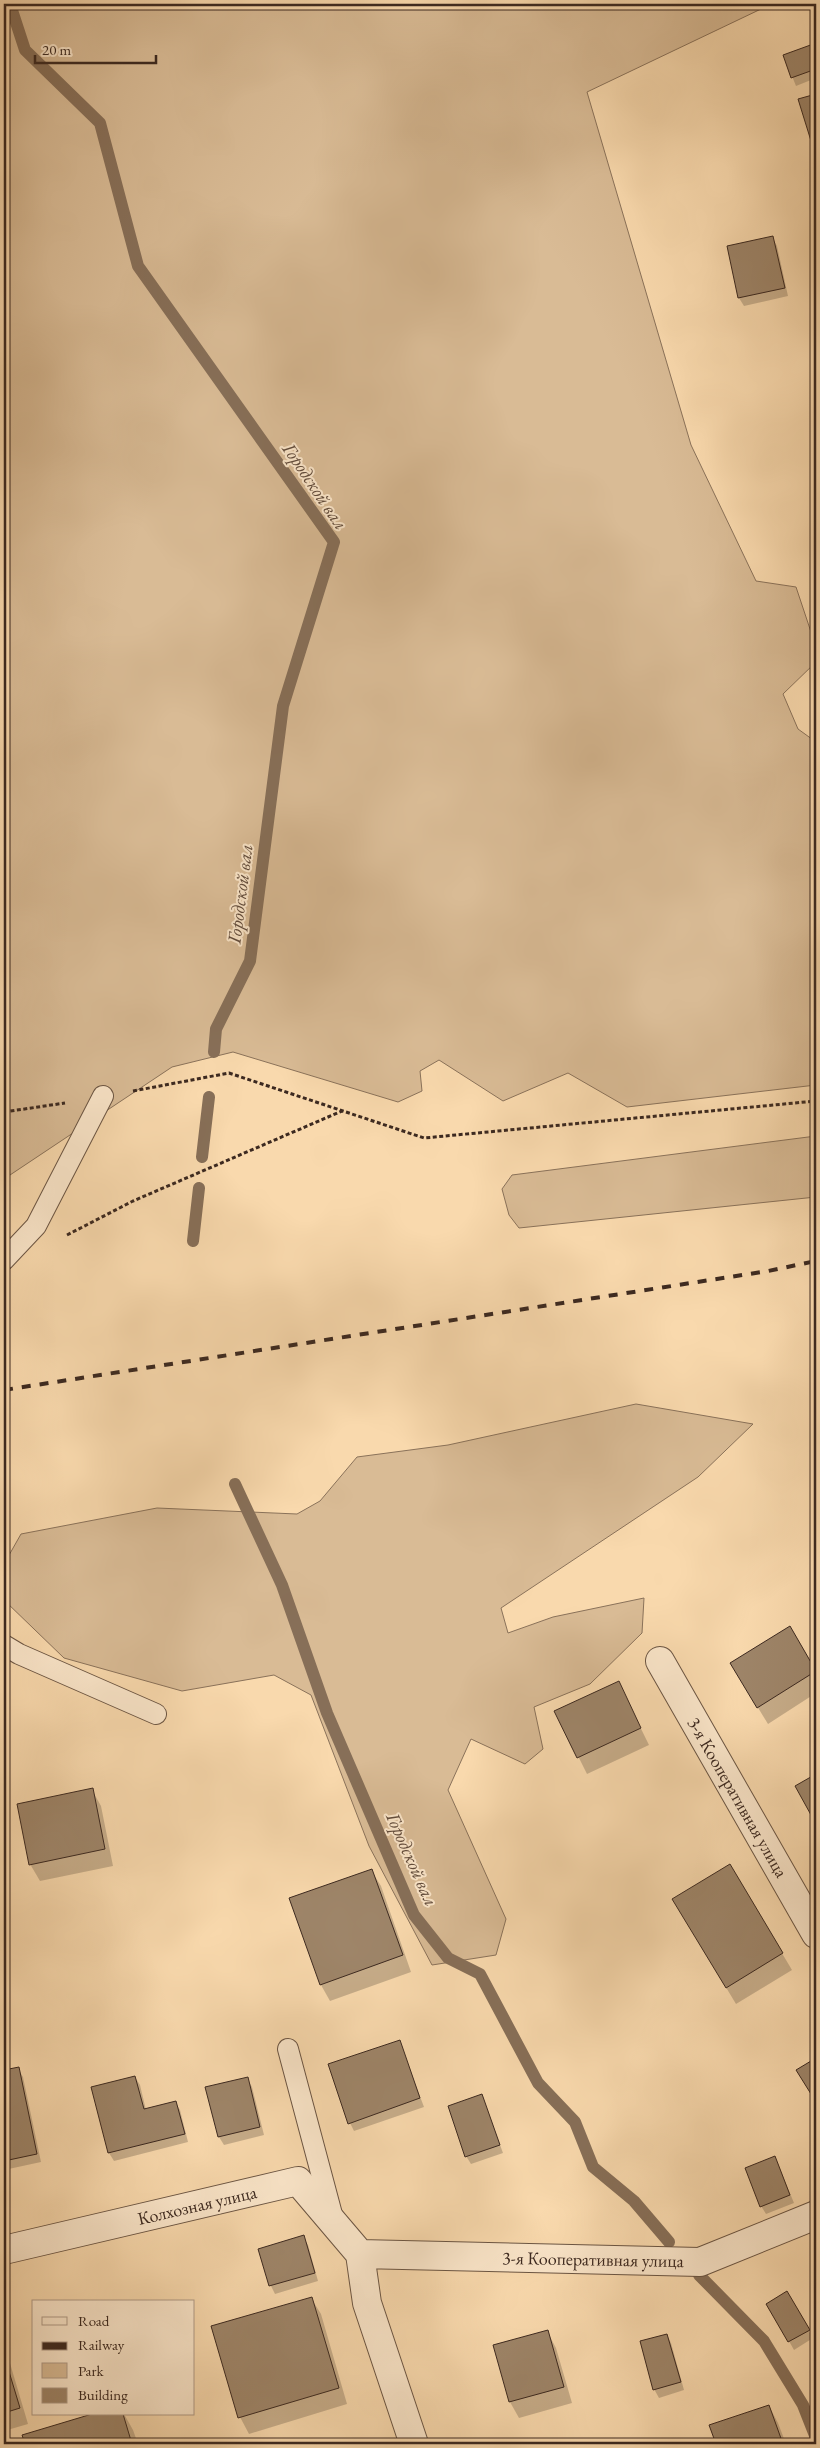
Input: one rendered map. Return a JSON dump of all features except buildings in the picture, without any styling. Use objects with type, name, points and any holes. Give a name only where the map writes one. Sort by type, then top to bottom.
[{"type":"street","name":"3-я Кооперативная улица","points":[[660,1661],[816,1934]]},
{"type":"street","name":"Колхозная улица","points":[[4,2250],[298,2181],[360,2254]]},
{"type":"street","name":"3-я Кооперативная улица","points":[[360,2254],[700,2262],[816,2214]]},
{"type":"street","points":[[360,2254],[367,2304],[414,2444]]},
{"type":"lane","points":[[4,1260],[36,1226],[104,1096]]},
{"type":"lane","points":[[4,1645],[19,1654],[156,1714]]},
{"type":"lane","points":[[288,2050],[334,2224]]},
{"type":"path","points":[[4,1112],[229,1073],[424,1138],[816,1101]]},
{"type":"path","points":[[64,1237],[133,1201],[342,1110]]},
{"type":"green space","points":[[4,4],[760,4],[761,9],[587,92],[691,445],[756,581],[796,587],[816,647],[816,662],[783,694],[798,729],[816,742],[816,1085],[627,1107],[568,1073],[503,1101],[439,1060],[420,1071],[422,1091],[398,1102],[233,1052],[172,1067],[4,1179]]},
{"type":"green space","points":[[816,1136],[816,1197],[519,1228],[509,1215],[502,1189],[512,1175]]},
{"type":"green space","points":[[636,1404],[753,1424],[698,1477],[501,1608],[508,1633],[553,1617],[644,1598],[642,1633],[590,1684],[534,1707],[543,1749],[525,1764],[471,1739],[448,1790],[506,1919],[496,1955],[432,1965],[369,1846],[311,1695],[274,1675],[182,1691],[64,1658],[4,1600],[4,1564],[21,1534],[157,1508],[297,1514],[320,1501],[357,1457],[448,1445]]},
{"type":"waterway","name":"Городской вал","points":[[10,4],[25,50],[100,123],[138,266],[334,542],[283,706],[250,961],[216,1029],[214,1052]]},
{"type":"waterway","name":"Городской вал","points":[[202,1157],[209,1097]]},
{"type":"waterway","name":"Городской вал","points":[[193,1241],[199,1188]]},
{"type":"waterway","name":"Городской вал","points":[[235,1484],[282,1585],[327,1713],[414,1915],[448,1958],[480,1974],[538,2083],[575,2122],[593,2167],[634,2201],[669,2242]]},
{"type":"waterway","name":"Городской вал","points":[[699,2275],[764,2341],[803,2405],[816,2438]]},
{"type":"railway","points":[[4,1390],[768,1271],[816,1261]]}]
